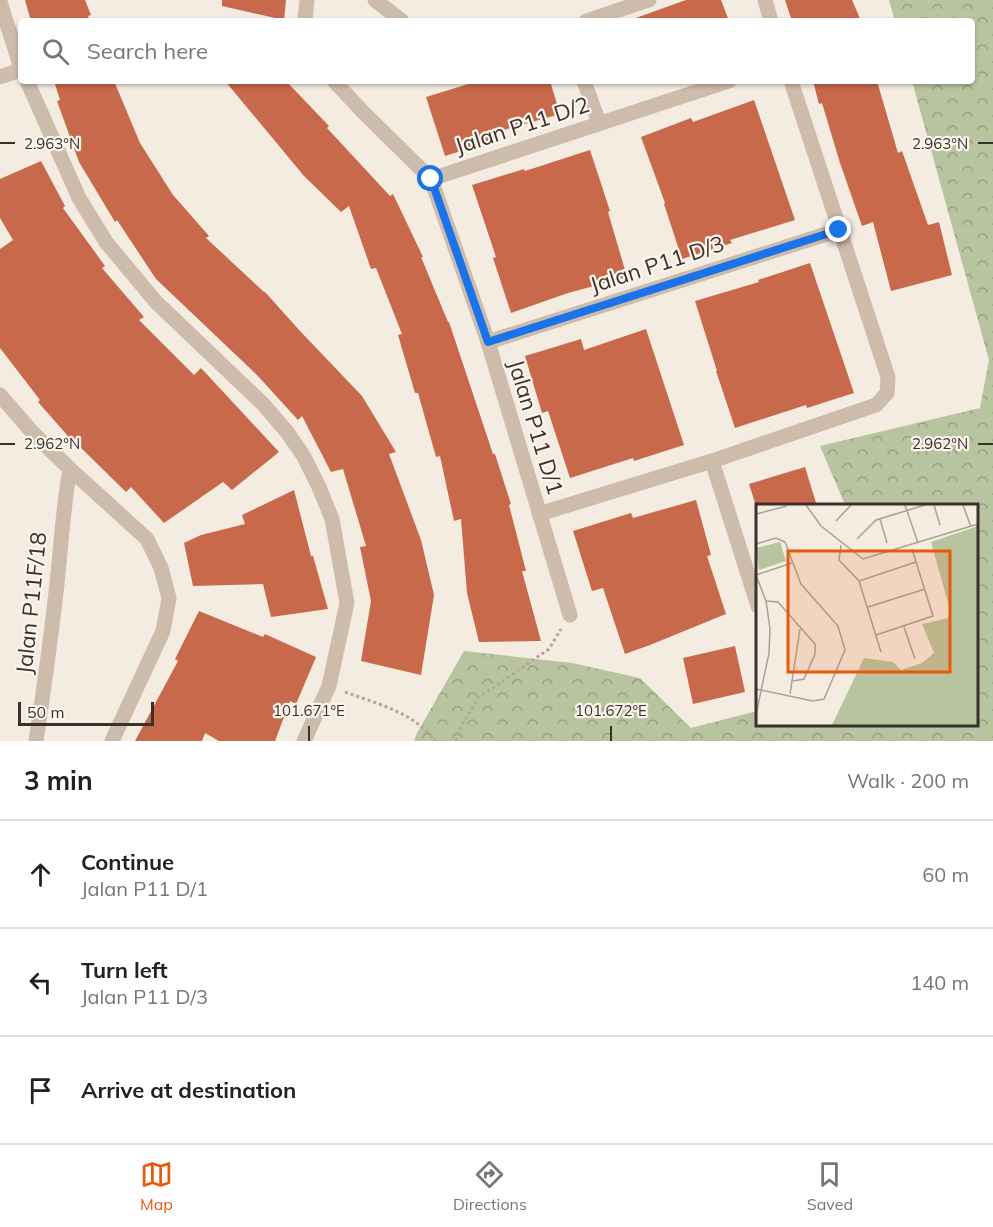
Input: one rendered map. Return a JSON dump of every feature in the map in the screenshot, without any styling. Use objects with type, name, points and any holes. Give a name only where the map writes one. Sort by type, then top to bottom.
[{"type":"street","points":[[305,18],[307,0]]},
{"type":"street","points":[[375,0],[398,18]]},
{"type":"street","points":[[595,18],[649,0]]},
{"type":"street","points":[[765,0],[770,18]]},
{"type":"street","points":[[0,2],[18,59]]},
{"type":"street","points":[[0,77],[18,70]]},
{"type":"street","points":[[28,84],[79,198],[106,242],[156,302],[263,404],[303,455],[319,487],[332,519],[347,603],[329,686],[304,741]]},
{"type":"street","name":"Jalan P11 D/1","points":[[337,84],[431,179],[488,342],[570,615]]},
{"type":"street","points":[[585,84],[599,123]]},
{"type":"street","name":"Jalan P11 D/2","points":[[431,179],[720,84]]},
{"type":"street","points":[[539,514],[712,461],[876,405],[887,393],[888,377],[792,84]]},
{"type":"street","name":"Jalan P11 D/3","points":[[488,342],[839,230]]},
{"type":"street","points":[[0,395],[33,434],[147,539],[161,568],[169,598],[163,631],[112,741]]},
{"type":"street","points":[[712,461],[756,600]]},
{"type":"street","name":"Jalan P11F/18","points":[[36,741],[48,664],[64,504],[70,469]]},
{"type":"path","points":[[456,741],[458,732],[478,698],[549,649],[570,615]]},
{"type":"path","points":[[329,686],[403,713],[428,731],[435,741]]},
{"type":"green space","points":[[889,0],[993,0],[993,741],[414,741],[464,651],[572,663],[640,678],[691,728],[756,711],[756,726],[978,726],[978,504],[845,504],[820,446],[980,408],[989,360],[913,84],[975,84],[975,18],[894,18]]},
{"type":"building","points":[[25,0],[85,0],[91,15],[88,16],[89,18],[30,18]]},
{"type":"building","points":[[222,0],[286,0],[284,18],[222,6]]},
{"type":"building","points":[[686,0],[721,0],[728,18],[636,18]]},
{"type":"building","points":[[785,0],[852,0],[860,18],[791,18]]},
{"type":"building","points":[[55,84],[115,84],[140,143],[173,195],[209,236],[206,238],[265,292],[362,396],[396,452],[389,454],[421,540],[434,595],[421,675],[361,661],[371,601],[360,547],[366,546],[343,469],[331,472],[302,416],[298,420],[257,375],[156,279],[117,220],[115,222],[79,162],[57,101],[60,100]]},
{"type":"building","points":[[227,84],[289,84],[390,196],[393,194],[423,257],[421,257],[449,322],[493,454],[495,454],[511,504],[509,505],[526,571],[522,571],[541,641],[479,642],[467,593],[461,519],[454,521],[440,456],[436,457],[418,393],[415,393],[398,335],[402,334],[376,268],[371,269],[349,206],[341,212],[304,176]]},
{"type":"building","points":[[468,84],[551,84],[560,114],[497,132],[499,139],[445,156],[426,97]]},
{"type":"building","points":[[814,84],[878,84],[898,153],[902,151],[928,225],[939,222],[952,275],[891,291],[873,222],[862,226],[822,103],[819,104]]},
{"type":"building","points":[[754,100],[795,220],[730,240],[732,243],[682,259],[641,137],[691,118],[693,122]]},
{"type":"building","points":[[590,150],[610,211],[608,212],[627,277],[568,293],[511,313],[493,258],[496,257],[472,185]]},
{"type":"building","points":[[41,161],[65,206],[63,208],[105,266],[102,268],[144,317],[139,320],[194,375],[201,368],[279,452],[232,490],[223,482],[164,523],[131,487],[126,492],[75,444],[38,402],[40,400],[0,348],[0,249],[13,240],[0,218],[0,179]]},
{"type":"building","points":[[810,263],[854,393],[807,408],[806,405],[735,428],[695,301],[759,282],[758,280]]},
{"type":"building","points":[[646,329],[684,445],[570,478],[548,411],[542,413],[525,356],[581,339],[584,350]]},
{"type":"building","points":[[805,467],[816,504],[756,504],[756,506],[749,484]]},
{"type":"building","points":[[294,490],[328,609],[271,617],[263,584],[193,586],[184,543],[201,535],[245,524],[242,515]]},
{"type":"building","points":[[696,500],[711,555],[707,556],[726,614],[625,654],[603,588],[592,591],[573,531],[631,513],[633,518]]},
{"type":"building","points":[[199,611],[263,637],[265,634],[316,657],[296,704],[290,701],[275,741],[219,741],[205,733],[202,741],[135,741],[178,661],[175,659]]},
{"type":"building","points":[[735,646],[745,692],[693,704],[683,658]]},
{"type":"route","points":[[431,179],[488,342],[839,230]]}]
